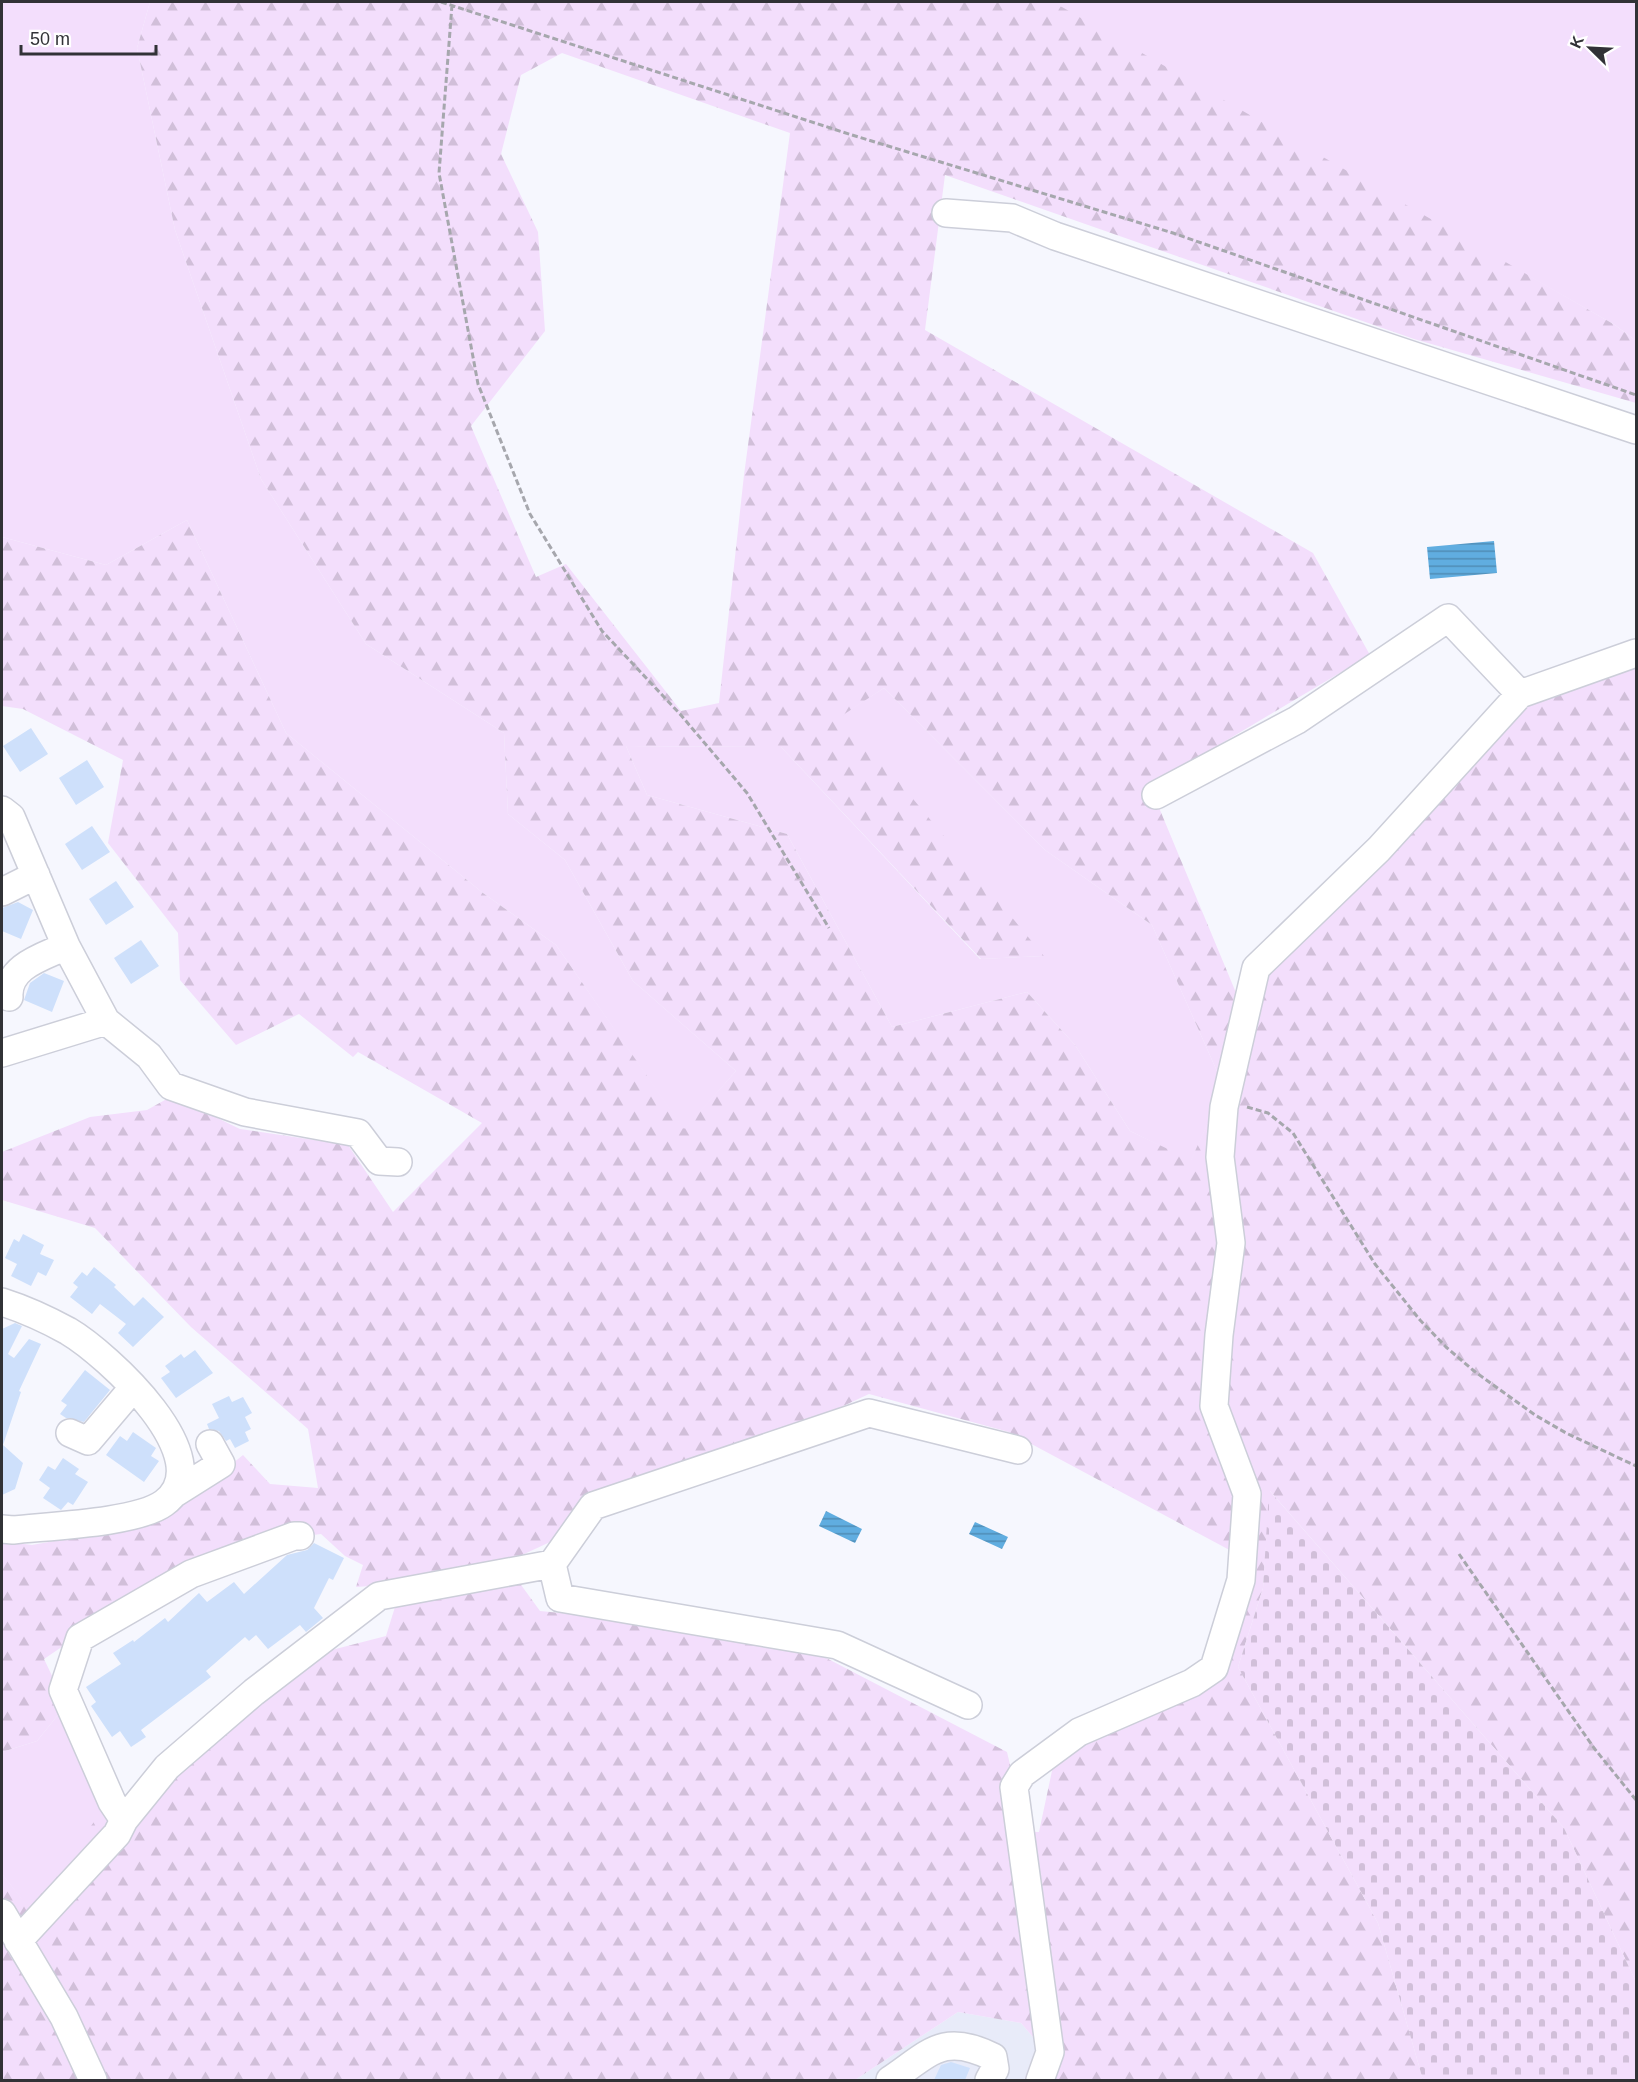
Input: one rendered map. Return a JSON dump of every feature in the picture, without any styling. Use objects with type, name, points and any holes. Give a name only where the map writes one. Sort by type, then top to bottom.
[{"type":"street","points":[[946,213],[1012,218],[1055,236],[1465,370],[1636,430]]},
{"type":"street","points":[[1156,795],[1297,720],[1448,618],[1520,694]]},
{"type":"street","points":[[1040,2080],[1050,2052],[1014,1787],[1022,1774],[1079,1732],[1192,1683],[1214,1668],[1241,1580],[1247,1494],[1214,1406],[1219,1335],[1231,1243],[1220,1157],[1224,1107],[1256,968],[1378,849],[1520,694],[1636,653]]},
{"type":"street","points":[[2,810],[11,817],[66,946],[106,1021],[149,1056],[171,1086],[245,1112],[358,1133],[379,1161],[398,1162]]},
{"type":"street","points":[[2,892],[36,875]]},
{"type":"street","points":[[9,997],[10,983],[21,969],[66,946]]},
{"type":"street","points":[[2,1053],[106,1021]]},
{"type":"street","points":[[13,1300],[70,1322],[112,1354],[151,1397],[169,1431],[181,1464],[181,1484],[175,1493]]},
{"type":"street","points":[[70,1433],[88,1441],[151,1397]]},
{"type":"street","points":[[18,1941],[117,1834],[124,1820],[167,1767],[254,1692],[379,1596],[552,1564],[592,1506],[869,1413],[1018,1450]]},
{"type":"street","points":[[2,1528],[13,1530],[48,1519],[104,1511],[136,1515],[163,1504],[175,1493],[221,1464],[210,1444]]},
{"type":"street","points":[[124,1820],[112,1802],[63,1690],[80,1638],[191,1574],[294,1536],[300,1536]]},
{"type":"street","points":[[552,1564],[560,1598],[837,1645],[968,1705]]},
{"type":"street","points":[[2,1912],[64,2017],[93,2080]]},
{"type":"street","points":[[890,2080],[935,2049],[954,2044],[993,2057],[995,2069],[989,2080]]},
{"type":"path","points":[[441,2],[852,135],[1173,233],[1636,395]]},
{"type":"path","points":[[452,5],[439,173],[478,384],[530,514],[602,631],[680,714],[747,793],[829,928]]},
{"type":"path","points":[[1224,1107],[1259,1110],[1286,1125],[1382,1273],[1420,1320],[1474,1371],[1504,1394],[1558,1429],[1636,1466]]},
{"type":"path","points":[[1459,1554],[1594,1748],[1636,1800]]},
{"type":"shaded area","points":[[958,2012],[1021,2023],[1038,2043],[1024,2080],[855,2080]]},
{"type":"green space","points":[[2,2],[150,2],[137,48],[175,230],[261,479],[366,644],[504,733],[508,814],[565,860],[633,981],[736,1071],[684,1130],[556,945],[483,893],[286,733],[187,520],[106,565],[2,537]]},
{"type":"green space","points":[[150,2],[1047,2],[1062,7],[1615,325],[1636,341],[1636,403],[1414,339],[945,175],[925,330],[1313,553],[1370,655],[1150,786],[1239,1000],[1487,718],[1636,647],[1636,1982],[1564,1828],[1270,1491],[1263,1588],[1238,1667],[1378,1923],[1423,2080],[1024,2080],[1038,2043],[1021,2023],[958,2012],[855,2080],[2,2080],[2,1874],[30,1909],[102,1811],[137,1824],[135,1801],[320,1653],[386,1636],[395,1607],[398,1584],[356,1587],[363,1565],[345,1556],[321,1534],[244,1544],[128,1602],[44,1659],[66,1705],[37,1741],[2,1752],[2,1541],[32,1545],[160,1522],[243,1455],[270,1484],[318,1488],[308,1429],[191,1327],[95,1228],[2,1200],[2,1152],[90,1117],[147,1110],[172,1096],[240,1129],[348,1145],[393,1212],[482,1123],[358,1052],[353,1057],[299,1014],[236,1045],[180,980],[178,933],[108,843],[123,760],[23,709],[2,706],[2,537],[106,565],[187,520],[286,733],[483,893],[556,945],[684,1129],[736,1071],[633,981],[565,860],[508,814],[504,733],[366,644],[261,479],[175,230],[137,48]],"holes":[[[562,53],[790,133],[744,475],[719,703],[681,711],[566,564],[536,577],[471,426],[545,331],[538,232],[501,154],[521,75]],[[884,688],[1045,850],[1152,925],[1224,1087],[1191,1160],[1130,1131],[1075,1045],[1027,992],[892,1027],[787,834],[647,795],[626,746],[781,747],[981,959],[1044,956],[843,715]],[[869,1394],[1009,1432],[1237,1554],[1204,1660],[1056,1752],[1039,1832],[1026,1832],[1007,1752],[780,1634],[540,1611],[505,1563]]]},
{"type":"green space","points":[[1047,2],[1636,2],[1636,341],[1615,325]]},
{"type":"green space","points":[[884,688],[1045,850],[1152,925],[1224,1087],[1191,1161],[1130,1131],[1075,1045],[1027,992],[892,1027],[787,834],[647,795],[626,746],[781,747],[980,959],[1043,956],[842,715]]},
{"type":"green space","points":[[1269,1490],[1564,1828],[1636,1982],[1636,2080],[1423,2080],[1378,1923],[1238,1667],[1263,1588]]},
{"type":"green space","points":[[66,1705],[103,1784],[135,1801],[30,1910],[2,1874],[2,1752],[37,1741]]},
{"type":"water","points":[[1494,541],[1497,573],[1430,579],[1427,547]]},
{"type":"water","points":[[826,1511],[862,1529],[855,1543],[819,1526]]},
{"type":"water","points":[[975,1522],[1008,1537],[1002,1549],[969,1534]]},
{"type":"building","points":[[31,728],[48,754],[20,772],[3,746]]},
{"type":"building","points":[[87,760],[104,787],[76,805],[59,778]]},
{"type":"building","points":[[92,826],[110,852],[82,870],[65,844]]},
{"type":"building","points":[[116,881],[134,907],[106,925],[89,899]]},
{"type":"building","points":[[18,902],[33,910],[21,939],[2,931],[2,908]]},
{"type":"building","points":[[141,940],[159,966],[131,984],[114,958]]},
{"type":"building","points":[[44,973],[64,981],[52,1012],[24,1000],[30,983]]},
{"type":"building","points":[[23,1234],[44,1245],[40,1254],[54,1260],[46,1276],[38,1272],[31,1286],[11,1276],[17,1264],[5,1258],[14,1239],[19,1242]]},
{"type":"building","points":[[94,1267],[116,1285],[114,1287],[134,1306],[143,1297],[164,1317],[133,1347],[118,1333],[126,1324],[100,1304],[92,1314],[70,1297],[78,1287],[73,1283],[82,1272],[87,1276]]},
{"type":"building","points":[[15,1323],[22,1326],[8,1354],[14,1358],[29,1339],[41,1344],[19,1391],[21,1392],[3,1445],[23,1463],[15,1489],[2,1495],[2,1329]]},
{"type":"building","points":[[195,1350],[213,1373],[176,1398],[161,1378],[170,1372],[165,1366],[181,1354],[184,1358]]},
{"type":"building","points":[[85,1370],[110,1390],[84,1422],[66,1418],[60,1414],[67,1405],[61,1401]]},
{"type":"building","points":[[229,1396],[232,1402],[243,1397],[252,1413],[245,1417],[251,1429],[245,1432],[249,1441],[235,1448],[230,1439],[226,1441],[219,1431],[209,1429],[207,1424],[219,1418],[212,1404]]},
{"type":"building","points":[[133,1432],[156,1448],[151,1456],[159,1461],[144,1482],[106,1455],[120,1436],[127,1441]]},
{"type":"building","points":[[63,1458],[79,1469],[75,1474],[88,1482],[73,1505],[68,1502],[61,1510],[43,1498],[50,1488],[39,1480],[48,1466],[55,1470]]},
{"type":"building","points":[[314,1543],[344,1558],[333,1580],[329,1578],[314,1608],[323,1618],[306,1632],[300,1625],[268,1649],[256,1635],[249,1641],[245,1637],[206,1671],[211,1677],[141,1730],[146,1737],[131,1747],[120,1731],[112,1737],[91,1706],[96,1702],[86,1687],[121,1664],[113,1653],[133,1640],[134,1642],[165,1618],[168,1622],[199,1593],[207,1602],[234,1582],[244,1594],[287,1555],[307,1550]]},
{"type":"building","points":[[951,2062],[970,2068],[965,2080],[934,2080],[941,2065]]}]
